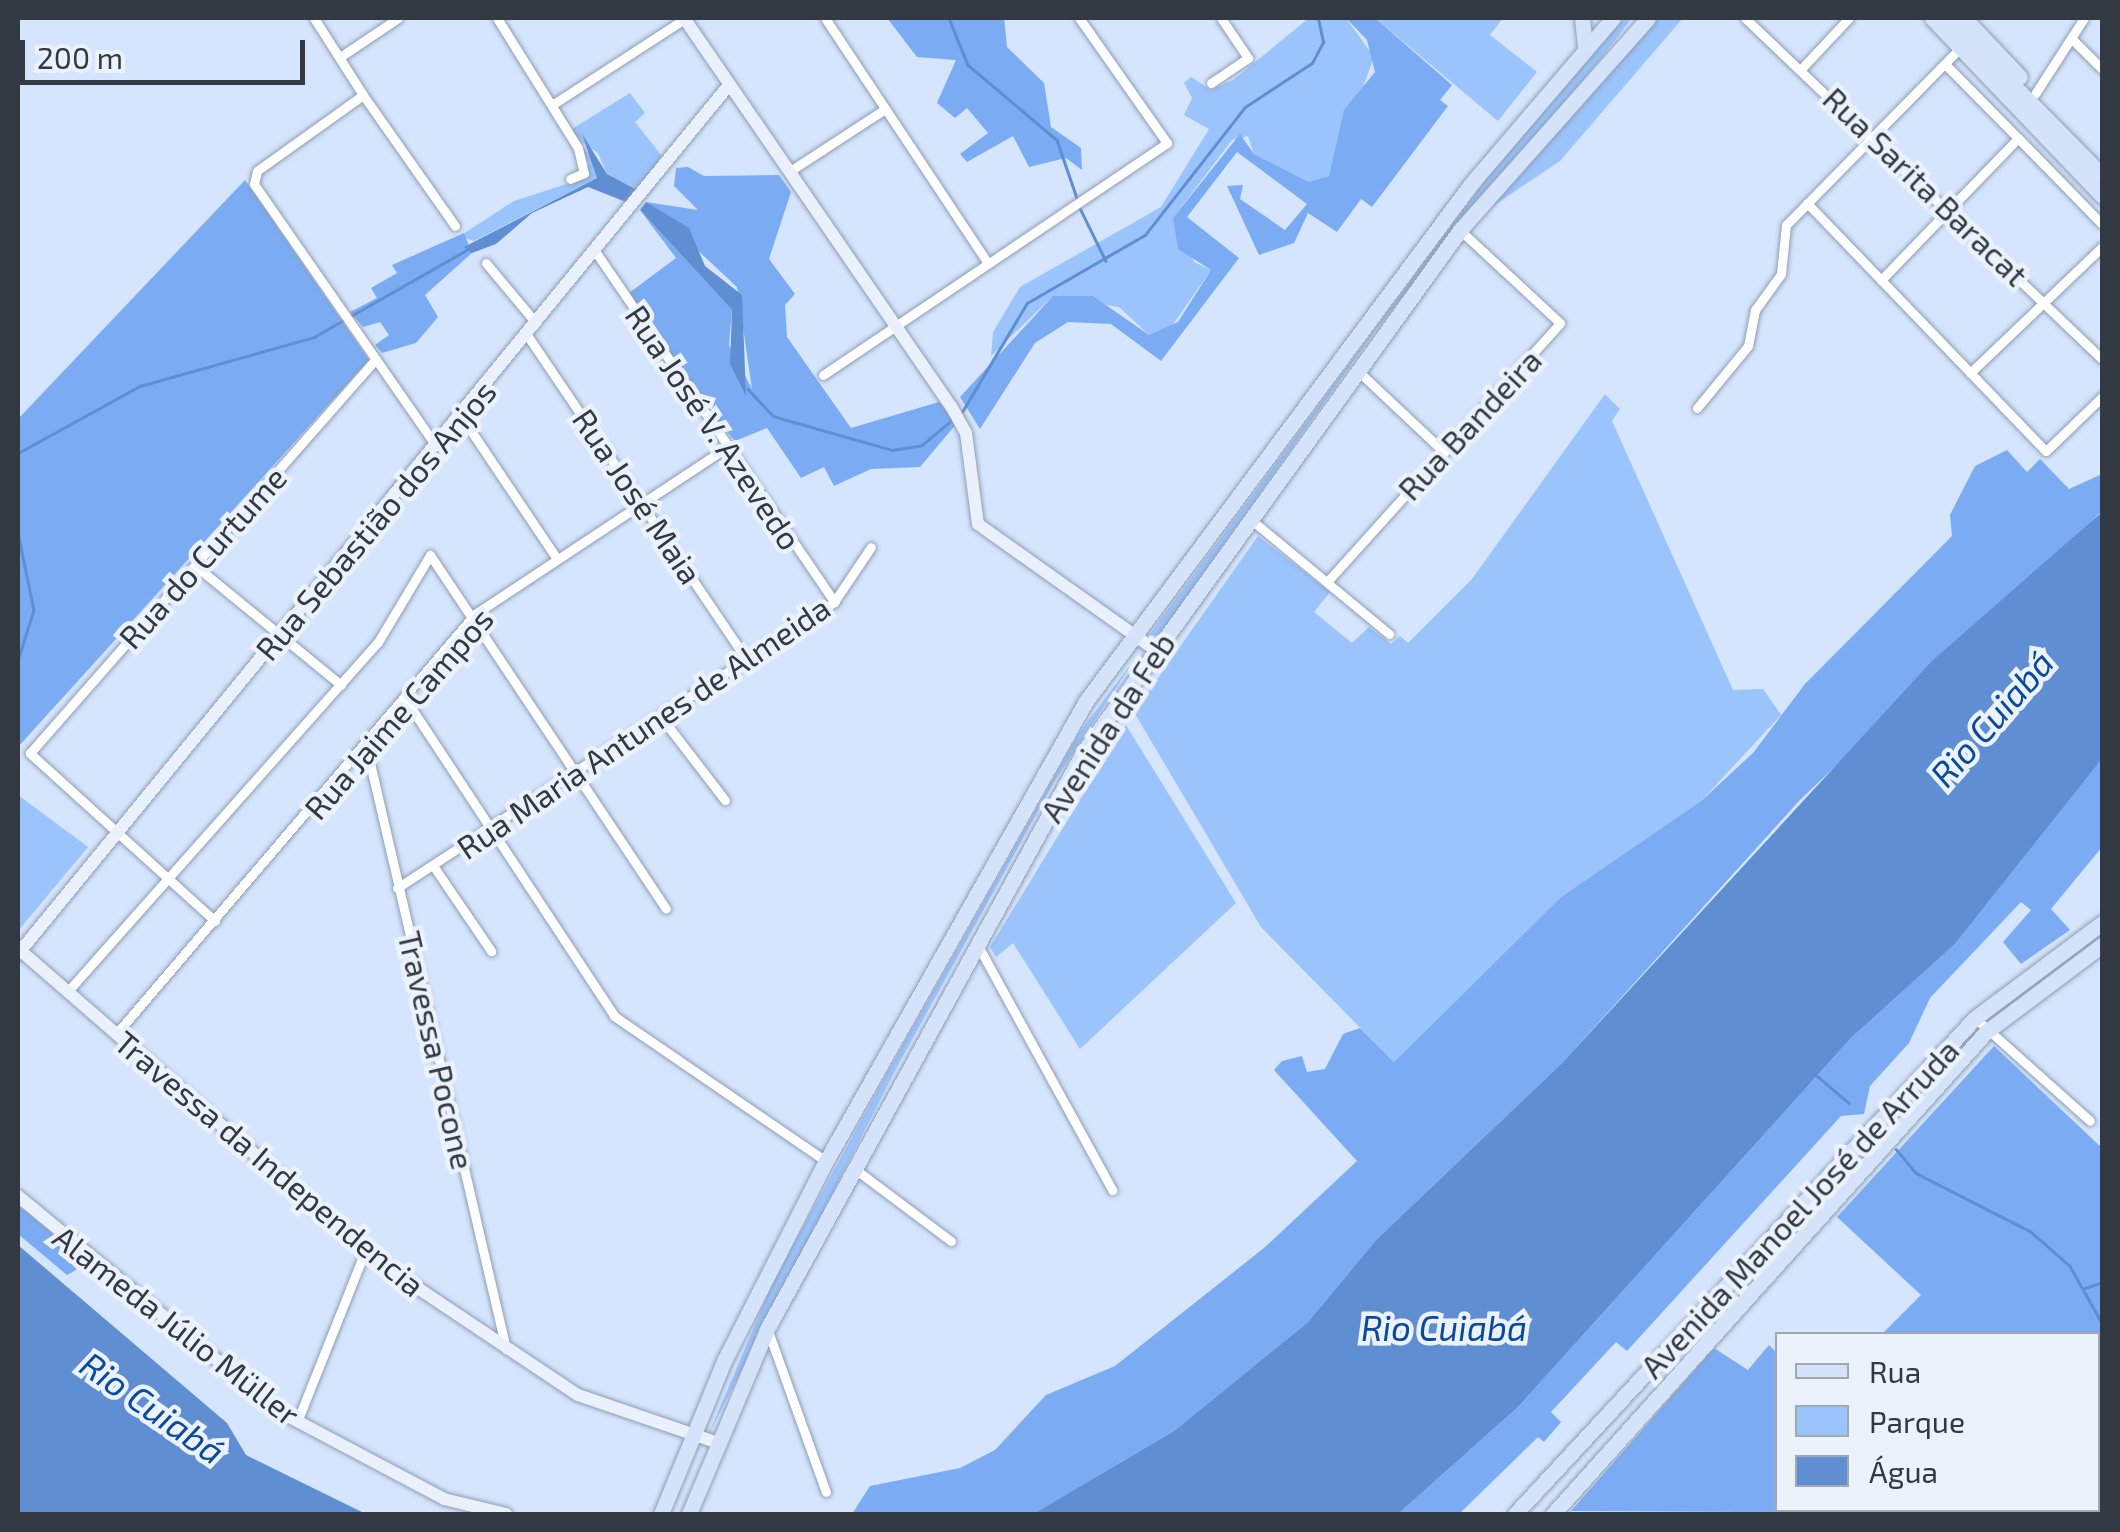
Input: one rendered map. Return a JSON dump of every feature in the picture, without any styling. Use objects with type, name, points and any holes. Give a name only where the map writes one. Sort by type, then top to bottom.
[{"type":"main road","points":[[1584,50],[1585,18],[1612,18]]},
{"type":"main road","name":"Avenida da Feb","points":[[661,1512],[690,1441],[826,1162],[1131,632],[1612,18]]},
{"type":"main road","name":"Avenida da Feb","points":[[689,1514],[767,1330],[976,942],[1066,786],[1156,666],[1156,650],[1249,518],[1460,230],[1648,18]]},
{"type":"main road","points":[[1921,18],[1949,59],[2102,175]]},
{"type":"main road","points":[[1932,18],[2074,156]]},
{"type":"main road","points":[[1947,18],[2074,156]]},
{"type":"main road","points":[[1964,18],[2035,94],[2102,196]]},
{"type":"main road","name":"Avenida Manoel José de Arruda","points":[[1515,1514],[1975,1018],[2102,923]]},
{"type":"main road","name":"Avenida Manoel José de Arruda","points":[[1552,1514],[1986,1032],[2102,944]]},
{"type":"main road","points":[[1614,1408],[1636,1424]]},
{"type":"street","points":[[314,18],[362,95],[455,226]]},
{"type":"street","points":[[340,56],[398,18]]},
{"type":"street","points":[[498,18],[555,103],[584,173],[570,179]]},
{"type":"street","points":[[555,103],[685,18],[952,406],[962,424],[974,511],[988,538],[1156,650]]},
{"type":"street","points":[[824,18],[988,263]]},
{"type":"street","points":[[822,375],[988,263],[1075,211],[1167,142],[1080,18]]},
{"type":"street","points":[[1211,83],[1248,58],[1221,18]]},
{"type":"street","name":"Rua Sarita Baracat","points":[[1745,18],[1874,134],[1947,209],[2048,302],[2102,360]]},
{"type":"street","points":[[1802,68],[1848,18]]},
{"type":"street","points":[[2035,94],[2084,18]]},
{"type":"street","points":[[2071,38],[2102,69]]},
{"type":"street","points":[[1697,408],[1748,346],[1755,310],[1782,274],[1786,225],[1949,59],[2018,138],[2102,224]]},
{"type":"street","name":"Rua Sebastião dos Anjos","points":[[19,952],[527,336],[729,84]]},
{"type":"street","points":[[362,95],[254,179],[374,361],[435,444]]},
{"type":"street","points":[[790,170],[885,110]]},
{"type":"street","points":[[1881,280],[2018,138]]},
{"type":"street","points":[[1807,204],[2046,451],[2102,397]]},
{"type":"street","name":"Rua Bandeira","points":[[1327,582],[1560,323],[1460,230]]},
{"type":"street","points":[[1970,373],[2102,247]]},
{"type":"street","name":"Rua José V. Azevedo","points":[[595,252],[834,602]]},
{"type":"street","points":[[486,263],[536,323]]},
{"type":"street","name":"Rua José Maia","points":[[527,336],[645,500],[746,658]]},
{"type":"street","name":"Rua do Curtume","points":[[118,832],[30,752],[197,567],[374,361]]},
{"type":"street","points":[[1356,370],[1444,452]]},
{"type":"street","points":[[461,416],[557,558]]},
{"type":"street","name":"Rua Jaime Campos","points":[[116,1034],[366,750],[475,614],[727,447]]},
{"type":"street","points":[[1249,518],[1389,634]]},
{"type":"street","name":"Rua Maria Antunes de Almeida","points":[[397,888],[834,602],[871,547]]},
{"type":"street","points":[[68,991],[341,685],[400,611],[428,557],[437,558],[475,614],[666,909]]},
{"type":"street","points":[[197,567],[341,685]]},
{"type":"street","points":[[406,700],[614,1016],[826,1162]]},
{"type":"street","points":[[661,718],[725,800]]},
{"type":"street","name":"Travessa Pocone","points":[[366,750],[506,1351]]},
{"type":"street","points":[[118,832],[215,920]]},
{"type":"street","points":[[434,867],[491,951]]},
{"type":"street","points":[[976,942],[1112,1190]]},
{"type":"street","name":"Travessa da Independencia","points":[[19,952],[365,1251],[506,1351],[578,1395],[690,1441],[718,1443]]},
{"type":"street","points":[[1975,1018],[1986,1032],[2090,1121]]},
{"type":"street","points":[[852,1168],[951,1241]]},
{"type":"street","name":"Alameda Júlio Müller","points":[[18,1196],[296,1422],[444,1499],[506,1514]]},
{"type":"street","points":[[296,1422],[365,1251]]},
{"type":"street","points":[[767,1330],[775,1361],[826,1492]]},
{"type":"street","points":[[754,1360],[775,1361]]},
{"type":"green space","points":[[1309,18],[1346,18],[1374,57],[1330,176],[1309,182],[1254,154],[1248,136],[1232,140],[1173,218],[1194,262],[1211,270],[1169,330],[1149,335],[1119,307],[1053,296],[991,356],[993,332],[1020,287],[1161,207],[1209,129],[1184,115],[1192,98],[1184,83],[1191,77],[1211,90],[1233,80]]},
{"type":"green space","points":[[1375,18],[1503,18],[1490,35],[1537,72],[1498,121]]},
{"type":"green space","points":[[1624,18],[1632,18],[1376,329],[1159,636],[1149,635],[1489,175]]},
{"type":"green space","points":[[1657,18],[1683,18],[1560,161],[1481,214]]},
{"type":"green space","points":[[630,93],[645,113],[635,122],[662,156],[637,190],[607,174],[598,153],[577,139],[597,164],[597,178],[474,241],[460,236],[514,201],[582,179],[589,164],[572,129]]},
{"type":"green space","points":[[1605,394],[1620,409],[1612,421],[1733,690],[1763,689],[1781,715],[1701,801],[1561,897],[1394,1062],[1261,927],[1134,712],[1258,536],[1330,592],[1314,612],[1352,643],[1369,627],[1391,644],[1400,636],[1408,643],[1472,579]]},
{"type":"green space","points":[[1137,656],[1054,782],[896,1069],[707,1438],[772,1284],[885,1077],[1079,733]]},
{"type":"green space","points":[[1126,725],[1236,903],[1080,1049],[1013,943],[996,957],[990,947]]},
{"type":"green space","points":[[18,795],[88,847],[18,931]]},
{"type":"shaded area","points":[[887,18],[1004,18],[1007,47],[1044,83],[1051,127],[1081,148],[1082,170],[1066,158],[1029,167],[1013,136],[967,162],[960,154],[988,133],[967,108],[955,118],[937,103],[956,60],[917,57]]},
{"type":"shaded area","points":[[1346,18],[1375,18],[1452,85],[1440,100],[1448,106],[1372,207],[1361,199],[1337,232],[1308,213],[1294,243],[1259,255],[1227,186],[1243,185],[1240,199],[1285,230],[1307,204],[1237,152],[1187,217],[1239,258],[1161,361],[1111,324],[1068,322],[1035,343],[980,429],[960,397],[1053,296],[1093,296],[1149,335],[1178,322],[1211,270],[1178,249],[1173,218],[1240,134],[1254,154],[1309,182],[1329,176],[1344,110],[1375,72],[1367,40]]},
{"type":"shaded area","points":[[688,167],[704,176],[779,175],[791,192],[769,259],[795,294],[785,305],[787,337],[851,428],[939,402],[957,423],[920,467],[871,469],[834,486],[824,467],[801,478],[767,428],[735,441],[717,421],[629,293],[676,258],[640,210],[732,310],[729,345],[752,389],[737,287],[646,202],[698,210],[674,186],[676,168]]},
{"type":"shaded area","points":[[245,180],[369,360],[18,747],[18,419]]},
{"type":"shaded area","points":[[464,233],[472,253],[425,295],[438,317],[416,343],[382,353],[375,345],[389,335],[380,322],[363,327],[350,312],[377,298],[371,288],[397,273],[392,265]]},
{"type":"shaded area","points":[[2007,450],[2027,472],[2040,459],[2069,489],[2102,474],[2102,511],[1799,801],[1562,1063],[1376,1240],[1308,1322],[1174,1431],[1033,1514],[852,1514],[870,1486],[960,1468],[995,1450],[1046,1395],[1115,1366],[1264,1248],[1357,1161],[1274,1070],[1282,1061],[1302,1056],[1307,1072],[1325,1069],[1343,1034],[1360,1028],[1394,1062],[1561,897],[1701,801],[1753,753],[1805,684],[1952,536],[1950,515],[1975,466]]},
{"type":"shaded area","points":[[2102,759],[2102,847],[2051,909],[2070,930],[2021,964],[2003,942],[2031,910],[2021,902],[1930,998],[1909,1043],[1870,1086],[1864,1114],[1841,1116],[1627,1351],[1616,1342],[1551,1412],[1561,1422],[1544,1442],[1538,1437],[1459,1514],[1398,1514],[1518,1407],[1851,1038],[1955,944]]},
{"type":"shaded area","points":[[1994,1046],[2102,1148],[2102,1514],[1571,1511],[1714,1348],[1748,1370],[1769,1345],[1775,1351],[1775,1512],[2100,1512],[2100,1332],[1884,1332],[1921,1295],[1837,1217]]},
{"type":"shaded area","points":[[18,1205],[81,1257],[76,1270],[67,1275],[18,1234]]},
{"type":"water","points":[[582,134],[607,174],[637,190],[626,202],[588,187],[532,213],[496,244],[472,253],[464,247],[597,178]]},
{"type":"water","points":[[646,202],[689,228],[705,266],[742,295],[746,396],[730,364],[732,310],[640,210]]},
{"type":"water","name":"Rio Cuiabá","points":[[2102,512],[2102,759],[1955,944],[1851,1038],[1518,1407],[1398,1514],[1033,1514],[1174,1431],[1308,1322],[1376,1240],[1562,1063],[1932,661]]},
{"type":"water","points":[[18,1245],[227,1423],[246,1455],[366,1514],[18,1514]]},
{"type":"waterway","points":[[949,18],[968,65],[1057,140],[1077,198]]},
{"type":"waterway","points":[[962,412],[1027,303],[1145,235],[1245,107],[1312,63],[1323,42],[1318,18]]},
{"type":"waterway","points":[[1079,206],[1106,261]]},
{"type":"waterway","points":[[18,453],[140,386],[314,337],[468,249]]},
{"type":"waterway","points":[[748,389],[773,416],[892,450],[922,445],[952,420]]},
{"type":"waterway","points":[[18,533],[34,610],[18,661]]},
{"type":"waterway","points":[[1816,1075],[1849,1103]]},
{"type":"waterway","points":[[1896,1149],[1916,1173],[2030,1231],[2070,1266],[2102,1323]]},
{"type":"waterway","points":[[2085,1288],[2102,1282]]},
{"type":"waterway","points":[[2100,1382],[2102,1372]]}]
